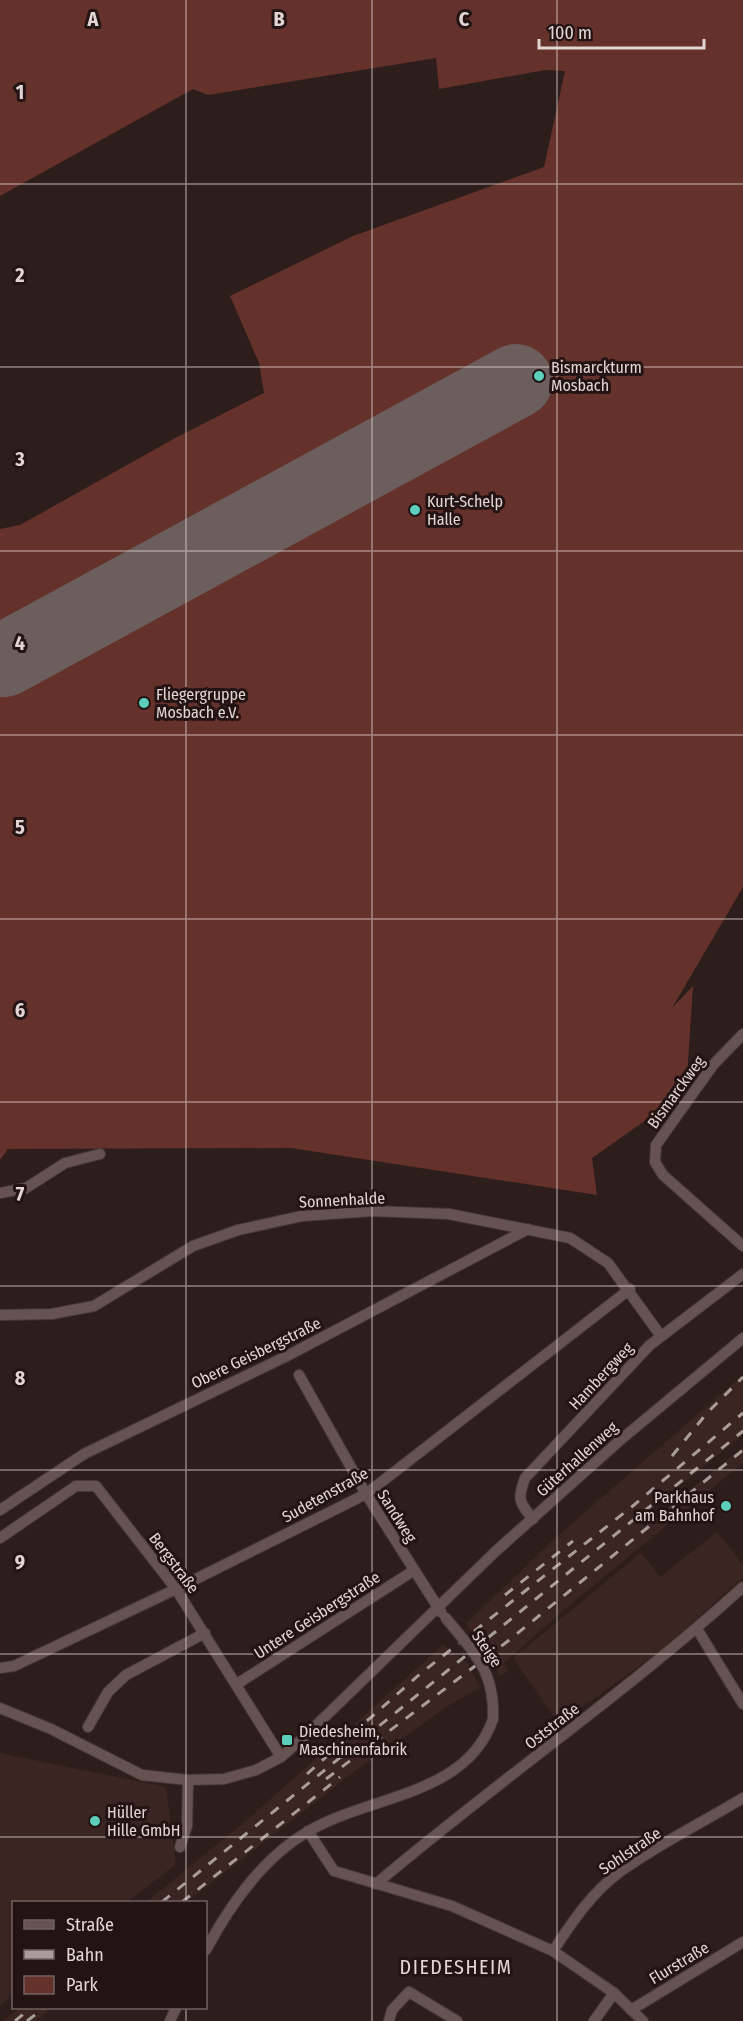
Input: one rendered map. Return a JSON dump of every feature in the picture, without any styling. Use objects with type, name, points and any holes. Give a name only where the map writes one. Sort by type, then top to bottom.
[{"type":"street","name":"Bismarckweg","points":[[743,1034],[713,1065],[664,1131],[656,1145],[655,1162],[663,1175],[743,1246]]},
{"type":"street","points":[[0,1193],[26,1188],[65,1163],[100,1154]]},
{"type":"street","name":"Sonnenhalde","points":[[0,1315],[52,1314],[94,1306],[193,1246],[238,1230],[302,1216],[372,1211],[449,1214],[570,1238],[608,1263],[630,1289],[661,1336]]},
{"type":"street","name":"Obere Geisbergstraße","points":[[0,1510],[84,1454],[286,1356],[528,1229]]},
{"type":"street","name":"Hambergweg","points":[[533,1520],[521,1505],[519,1493],[525,1478],[661,1336],[743,1274]]},
{"type":"street","name":"Sudetenstraße","points":[[0,1668],[14,1666],[176,1589],[366,1494],[630,1289]]},
{"type":"street","name":"Güterhallenweg","points":[[436,1607],[618,1442],[743,1338]]},
{"type":"street","name":"Sandweg","points":[[299,1375],[366,1494],[436,1607]]},
{"type":"street","name":"Bergstraße","points":[[0,1538],[76,1486],[96,1486],[176,1589],[281,1757]]},
{"type":"street","name":"Untere Geisbergstraße","points":[[237,1684],[413,1571]]},
{"type":"street","name":"Oststraße","points":[[375,1884],[443,1827],[552,1746],[697,1629],[743,1587]]},
{"type":"street","points":[[0,1708],[51,1729],[142,1775],[188,1780],[224,1779],[256,1770],[281,1757],[436,1607]]},
{"type":"street","name":"Steige","points":[[207,1948],[230,1905],[282,1851],[308,1831],[339,1816],[396,1797],[456,1771],[488,1737],[494,1719],[494,1696],[486,1671],[436,1607]]},
{"type":"street","points":[[697,1629],[743,1704]]},
{"type":"street","points":[[88,1727],[108,1692],[126,1675],[205,1634]]},
{"type":"street","points":[[180,1847],[187,1827],[188,1780]]},
{"type":"street","name":"Sohlstraße","points":[[553,1951],[574,1919],[596,1894],[621,1872],[743,1797]]},
{"type":"street","points":[[308,1831],[334,1871],[452,1906],[553,1951],[614,1993],[643,2021]]},
{"type":"street","name":"Flurstraße","points":[[631,2010],[743,1942]]},
{"type":"street","points":[[389,2021],[392,2010],[409,1992],[457,2021]]},
{"type":"street","points":[[594,2021],[614,1993]]},
{"type":"shaded area","points":[[743,1375],[743,1435],[638,1520],[644,1527],[743,1447],[743,1463],[566,1608],[504,1663],[508,1671],[500,1676],[486,1648],[466,1624],[553,1540]]},
{"type":"shaded area","points":[[717,1532],[743,1565],[743,1577],[661,1650],[559,1724],[513,1658],[641,1553],[660,1577]]},
{"type":"shaded area","points":[[443,1645],[466,1662],[481,1687],[454,1702],[354,1772],[188,1901],[147,1901],[246,1821]]},
{"type":"shaded area","points":[[0,1753],[166,1787],[176,1864],[128,1901],[12,1901],[12,1995],[0,2005]]},
{"type":"shaded area","points":[[18,2009],[52,2009],[36,2021],[3,2021]]},
{"type":"green space","points":[[0,0],[743,0],[743,887],[672,1008],[693,986],[686,1092],[592,1158],[597,1195],[291,1148],[8,1149],[0,1160],[0,529],[20,525],[177,437],[264,393],[259,363],[230,296],[353,236],[544,167],[565,71],[545,70],[439,89],[436,58],[208,95],[193,89],[0,196]]},
{"type":"runway","points":[[4,660],[516,381]]},
{"type":"railway","points":[[672,1456],[707,1413],[743,1377]]},
{"type":"railway","points":[[307,1774],[420,1674],[634,1505],[743,1413]]},
{"type":"railway","points":[[163,1901],[743,1431]]},
{"type":"railway","points":[[326,1779],[508,1641],[743,1450]]},
{"type":"railway","points":[[505,1595],[573,1541]]},
{"type":"railway","points":[[183,1901],[340,1777]]},
{"type":"railway","points":[[15,2021],[30,2009]]},
{"type":"railway","points":[[27,2021],[43,2009]]},
{"type":"place","name":"Bismarckturm Mosbach","points":[[539,376]]},
{"type":"place","name":"Kurt-Schelp Halle","points":[[415,510]]},
{"type":"place","name":"Fliegergruppe Mosbach e.V.","points":[[144,703]]},
{"type":"place","name":"Parkhaus am Bahnhof","points":[[726,1506]]},
{"type":"place","name":"Diedesheim, Maschinenfabrik","points":[[287,1740]]},
{"type":"place","name":"Hüller Hille GmbH","points":[[95,1821]]},
{"type":"district","name":"DIEDESHEIM","points":[[456,1967]]}]
